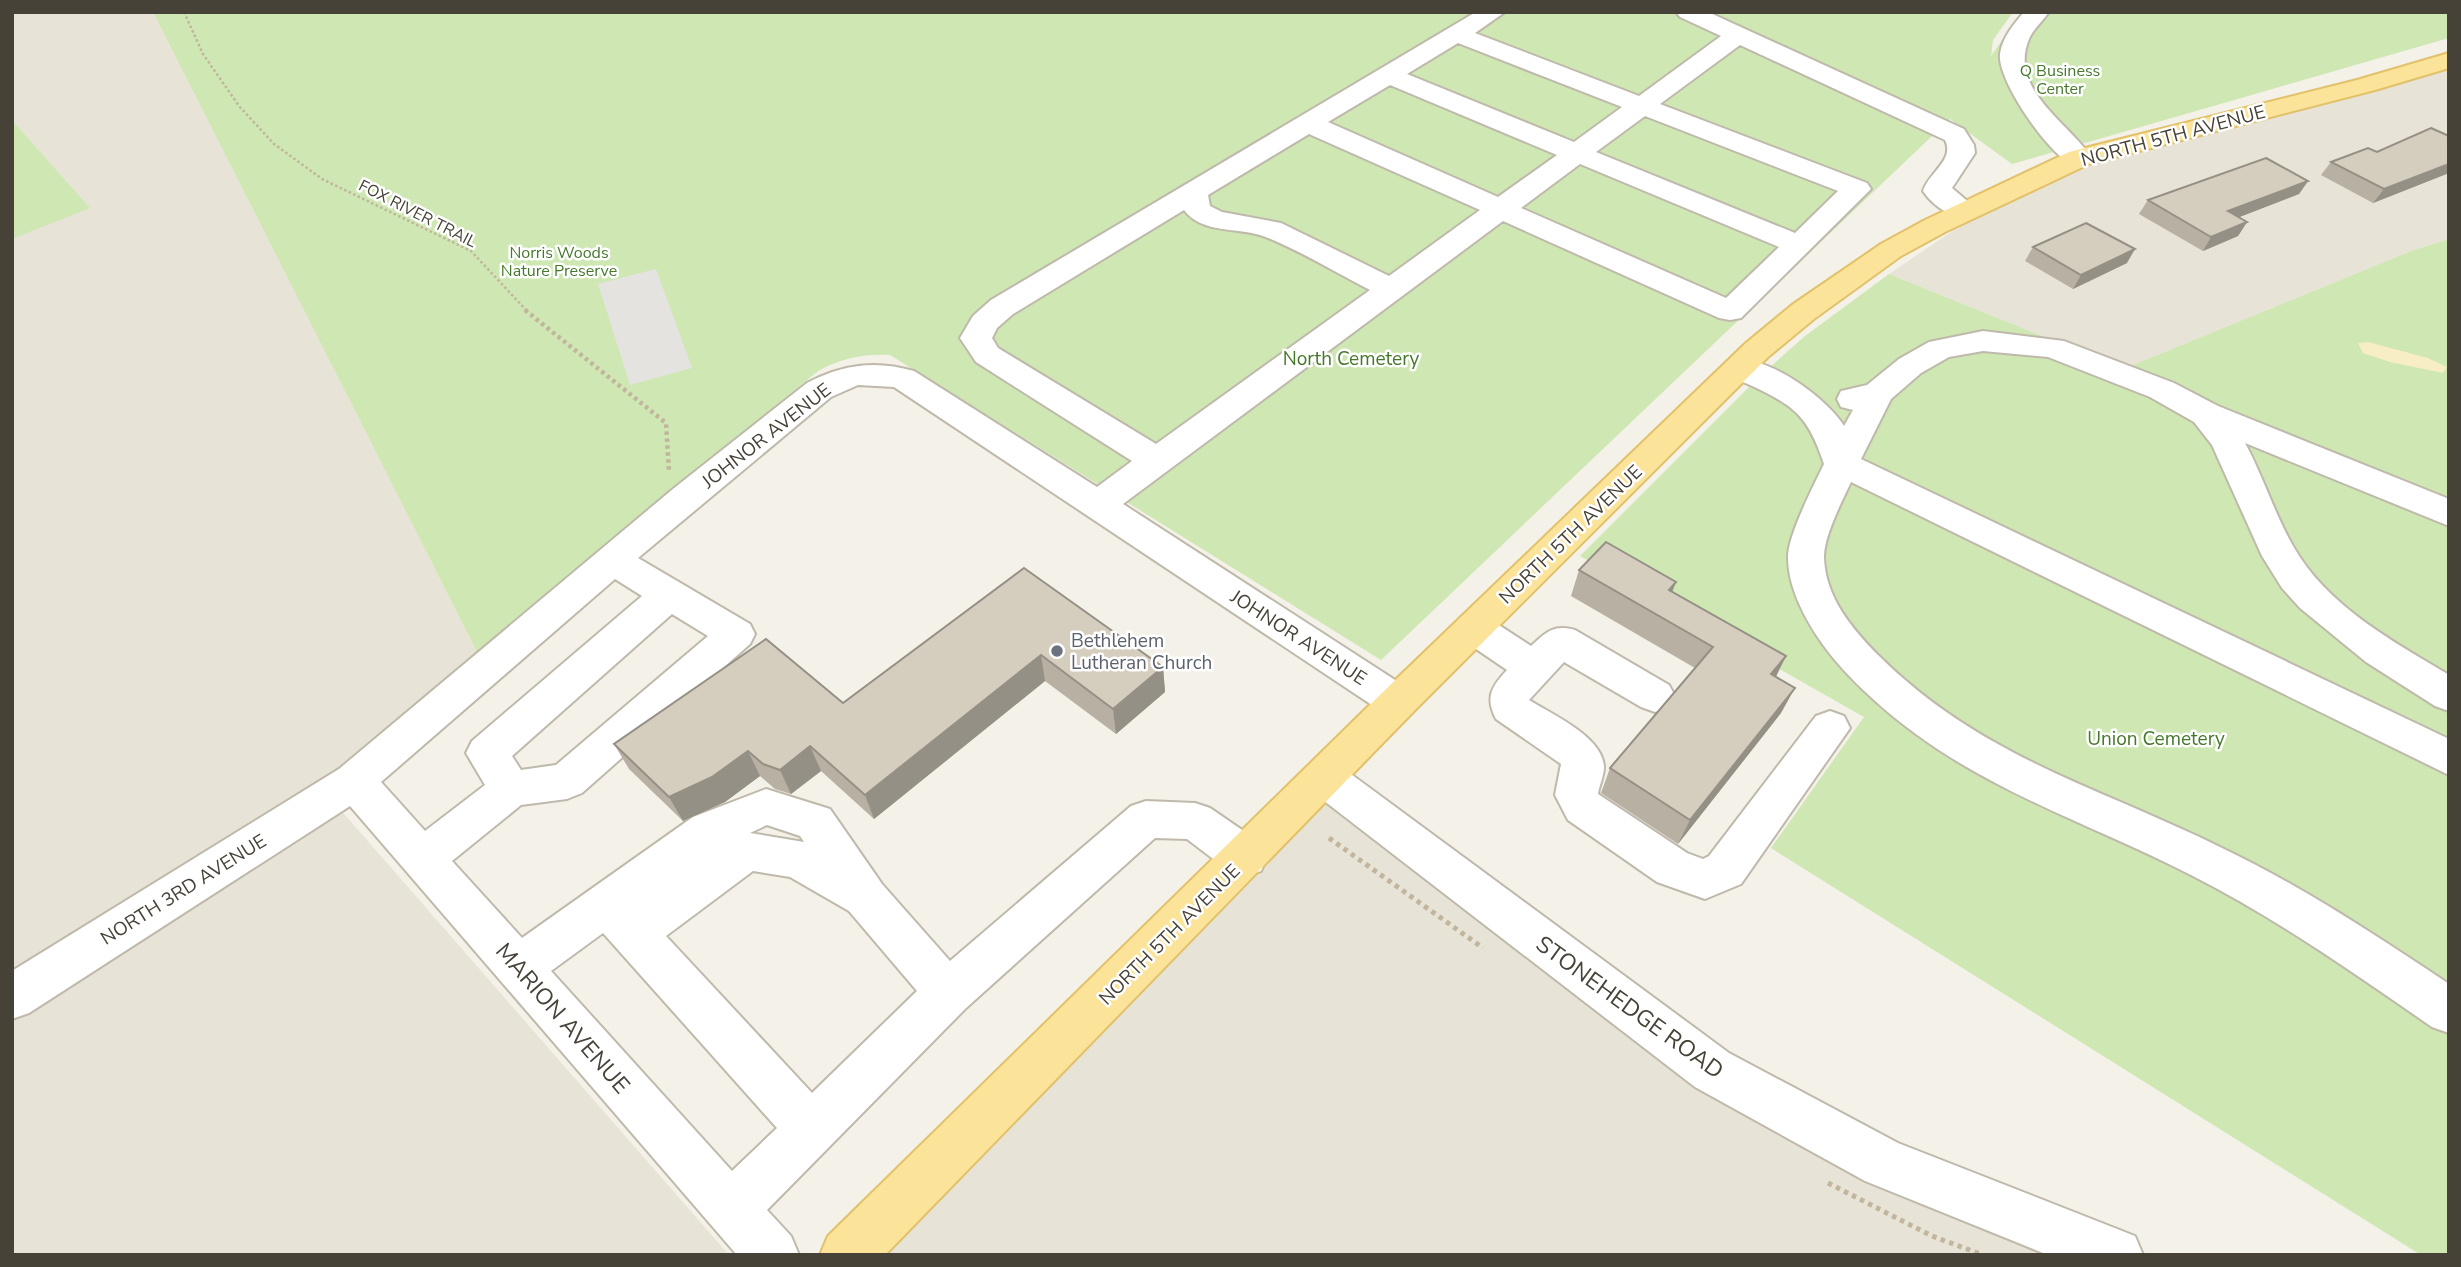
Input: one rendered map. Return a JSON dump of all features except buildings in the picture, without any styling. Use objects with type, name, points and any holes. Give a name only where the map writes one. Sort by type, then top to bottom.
[{"type":"main road","name":"NORTH 5TH AVENUE","points":[[847,1255],[1398,702],[1739,368],[1803,312],[1891,250],[1965,211],[2092,154],[2447,63]]},
{"type":"street","points":[[1157,461],[987,355],[976,338],[984,323],[1002,307],[1493,12]]},
{"type":"street","points":[[1688,12],[1955,135],[1960,142],[1962,155],[1936,188],[1941,196],[1965,211]]},
{"type":"street","points":[[2031,21],[2015,41],[2012,71],[2027,99],[2092,154]]},
{"type":"street","points":[[1307,123],[1730,311],[1857,189],[1456,34]]},
{"type":"street","points":[[1098,504],[1738,35]]},
{"type":"street","points":[[1388,75],[1799,245]]},
{"type":"street","points":[[1194,192],[1196,207],[1202,214],[1215,219],[1271,229],[1392,289]]},
{"type":"street","points":[[2448,1010],[2308,919],[2234,876],[1988,761],[1934,727],[1890,691],[1831,628],[1818,604],[1806,554],[1841,463],[1878,393],[1910,366],[1940,349],[1983,341],[2053,348],[2077,355],[2162,390],[2206,414],[2449,513]]},
{"type":"street","points":[[1739,368],[1787,390],[1835,402],[1878,393]]},
{"type":"street","name":"JOHNOR AVENUE","points":[[354,781],[685,498],[819,390],[838,380],[858,375],[881,374],[903,378],[926,391],[1398,702]]},
{"type":"street","points":[[1787,390],[1811,407],[1830,428],[1836,439],[1841,463]]},
{"type":"street","points":[[2206,414],[2229,443],[2281,557],[2296,579],[2337,619],[2368,643],[2449,695]]},
{"type":"street","points":[[1841,463],[2449,758]]},
{"type":"street","points":[[422,859],[511,789],[567,781],[736,634],[612,560]]},
{"type":"street","points":[[511,789],[487,753],[669,594]]},
{"type":"street","points":[[1474,628],[1533,667]]},
{"type":"street","points":[[1655,696],[1561,641],[1509,694],[1510,708],[1581,755],[1583,769],[1576,795],[1583,807],[1673,869],[1705,879],[1725,870],[1830,728]]},
{"type":"street","name":"STONEHEDGE ROAD","points":[[1325,778],[1712,1070],[1883,1163],[2116,1255]]},
{"type":"street","name":"MARION AVENUE","points":[[354,781],[772,1255]]},
{"type":"street","name":"NORTH 3RD AVENUE","points":[[12,996],[354,781]]},
{"type":"street","points":[[731,1209],[948,993],[1146,819],[1195,821],[1245,857]]},
{"type":"street","points":[[518,968],[619,919],[746,851],[798,859],[866,898],[948,993]]},
{"type":"street","points":[[619,919],[811,1129]]},
{"type":"path","name":"FOX RIVER TRAIL","points":[[184,12],[203,54],[239,106],[274,144],[322,179],[471,251],[527,313],[666,423],[670,479],[685,498]]},
{"type":"shaded area","points":[[12,12],[153,12],[477,652],[318,784],[729,1255],[12,1255],[12,239],[89,207],[12,120]]},
{"type":"shaded area","points":[[2449,68],[2449,239],[2411,251],[2123,369],[1889,274],[1951,232],[2037,187],[2108,158]]},
{"type":"shaded area","points":[[656,269],[692,368],[630,385],[598,284]]},
{"type":"shaded area","points":[[1328,802],[1593,1003],[2071,1255],[872,1255]]},
{"type":"green space","points":[[153,12],[2013,12],[1993,40],[1991,56],[2022,12],[2449,12],[2449,38],[2012,164],[1950,119],[1381,660],[890,355],[844,360],[818,371],[477,652]]},
{"type":"green space","points":[[12,120],[90,208],[12,239]]},
{"type":"green space","name":"Union Cemetery","points":[[2449,239],[2449,1255],[2421,1255],[1771,848],[1864,717],[1580,556],[1759,377],[1805,336],[1889,274],[2123,369],[2411,251]]},
{"type":"sand","points":[[2368,342],[2428,358],[2447,367],[2443,373],[2390,362],[2363,353],[2358,343]]},
{"type":"place","name":"Bethlehem Lutheran Church","points":[[1057,651]]},
{"type":"park label","name":"Q Business Center","points":[[2060,79]]},
{"type":"park label","name":"Norris Woods Nature Preserve","points":[[559,261]]},
{"type":"park label","name":"North Cemetery","points":[[1351,358]]}]
